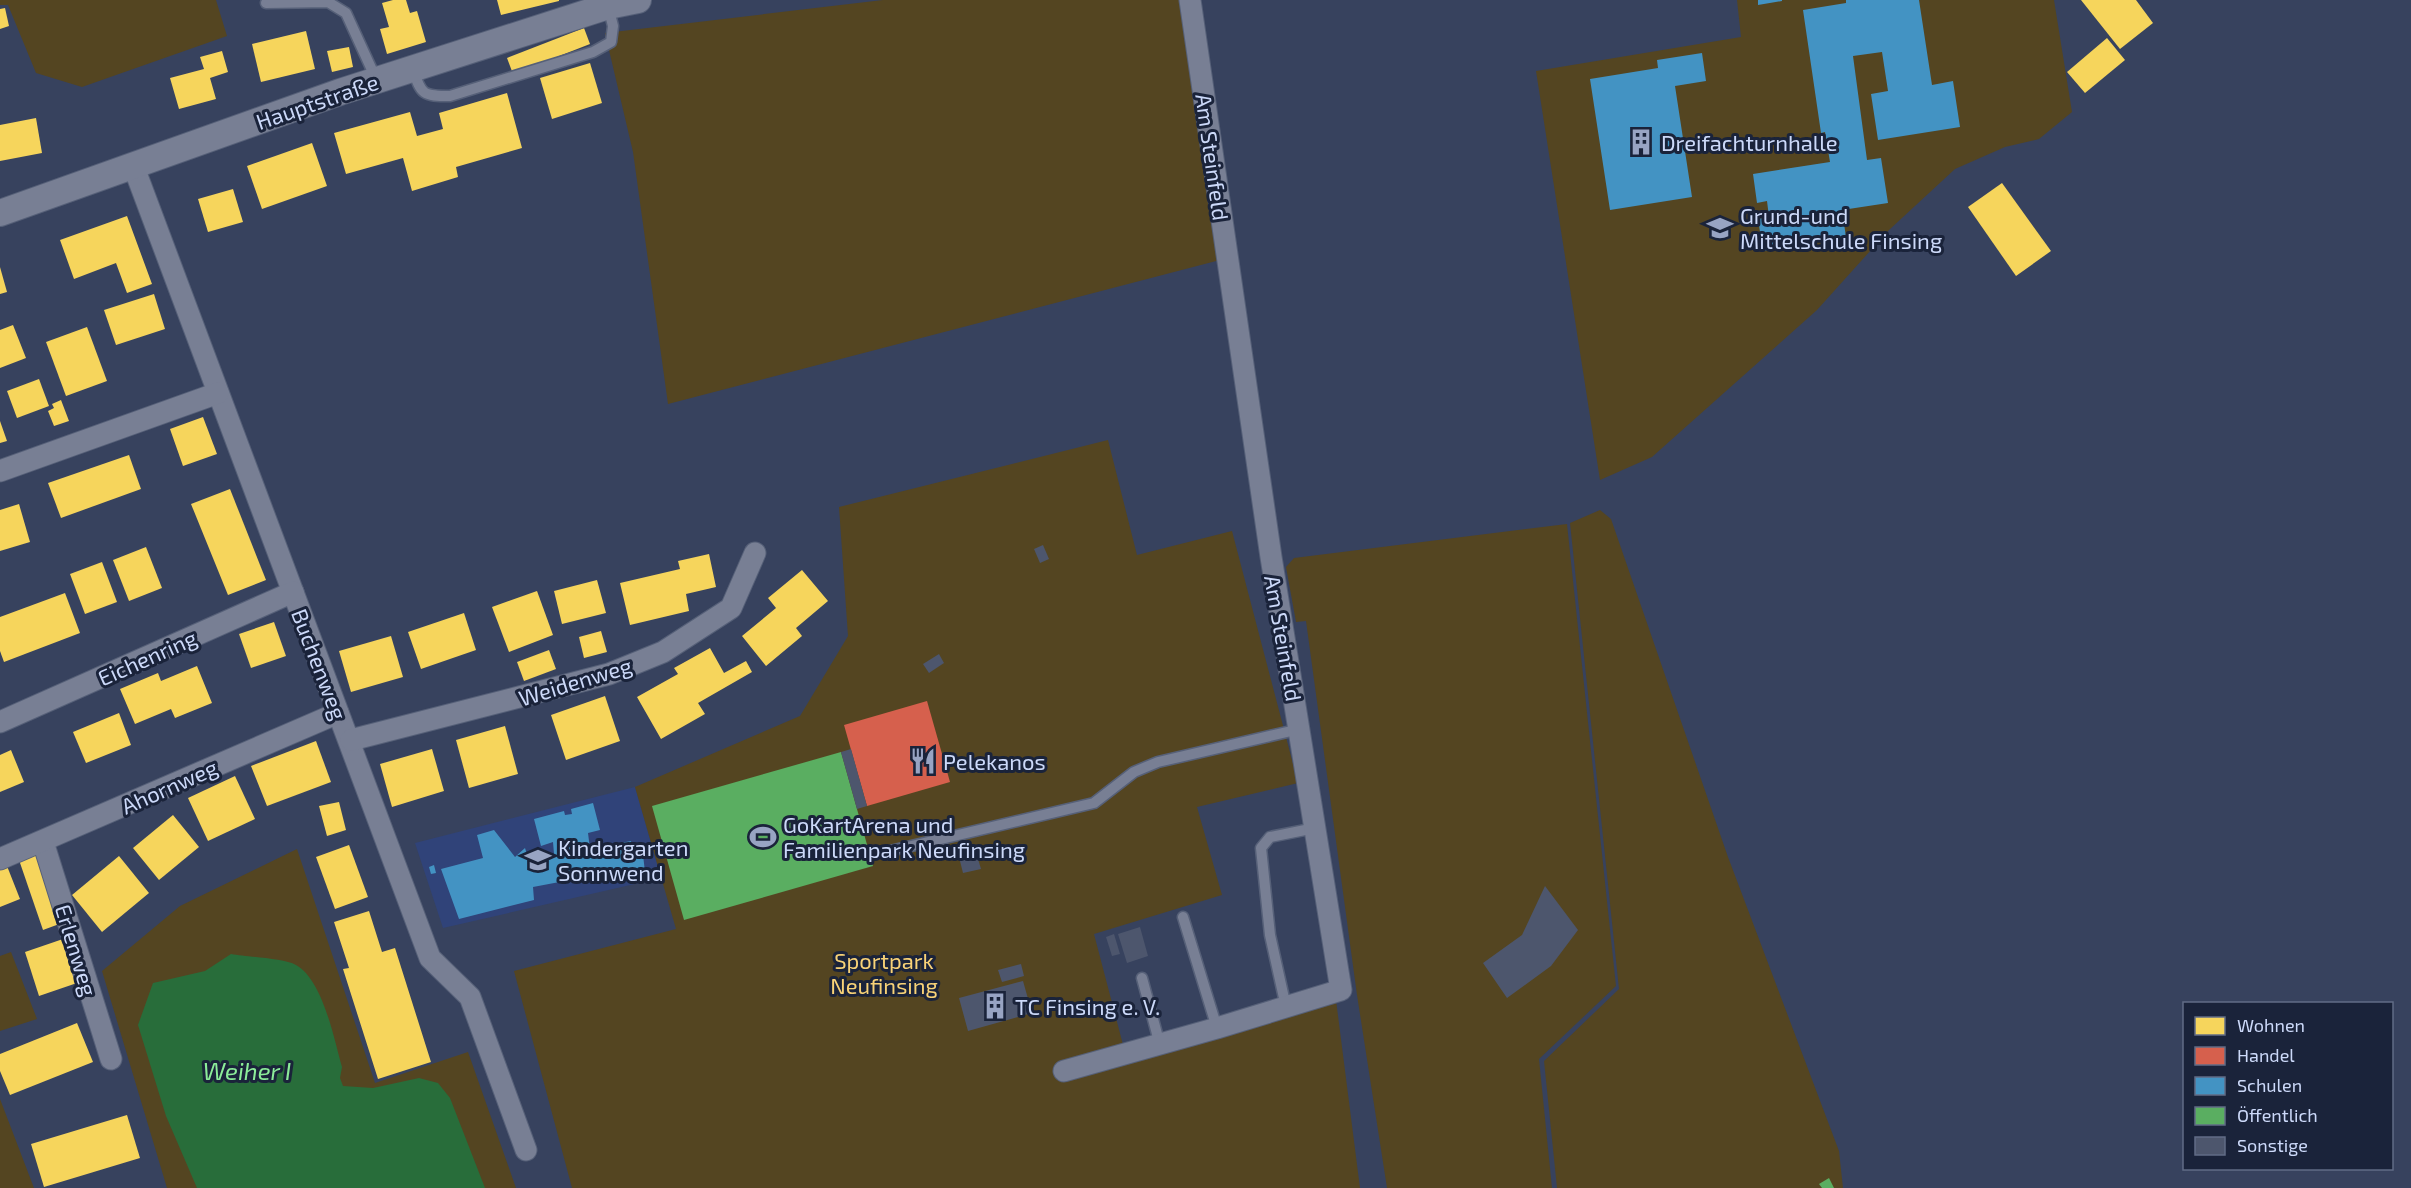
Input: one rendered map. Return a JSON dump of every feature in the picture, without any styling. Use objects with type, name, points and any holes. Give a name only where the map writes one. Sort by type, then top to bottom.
[{"type":"street","name":"Hauptstraße","points":[[0,213],[133,165],[607,3],[638,0]]},
{"type":"street","name":"Am Steinfeld","points":[[1064,1071],[1217,1029],[1341,990],[1271,557],[1190,0]]},
{"type":"street","name":"Buchenweg","points":[[133,165],[338,713],[351,740],[430,958],[470,997],[526,1150]]},
{"type":"street","points":[[0,471],[218,393]]},
{"type":"street","name":"Weidenweg","points":[[351,740],[609,674],[663,652],[731,608],[755,554]]},
{"type":"street","name":"Eichenring","points":[[0,722],[293,592]]},
{"type":"street","name":"Ahornweg","points":[[0,859],[338,713]]},
{"type":"street","name":"Erlenweg","points":[[43,842],[111,1059]]},
{"type":"lane","points":[[266,3],[328,2],[346,13],[377,81]]},
{"type":"lane","points":[[413,69],[420,90],[430,96],[450,96],[593,52],[611,42],[613,26],[607,3]]},
{"type":"lane","points":[[890,851],[1094,803],[1134,772],[1158,762],[1300,729]]},
{"type":"lane","points":[[1286,1007],[1270,935],[1261,848],[1270,837],[1315,828]]},
{"type":"lane","points":[[1183,917],[1217,1029]]},
{"type":"lane","points":[[1142,978],[1160,1045]]},
{"type":"shaded area","name":"Kindergarten Sonnwend","points":[[635,787],[661,878],[443,928],[415,843]]},
{"type":"green space","points":[[0,0],[216,0],[227,36],[82,87],[36,73],[8,5],[0,5]]},
{"type":"green space","points":[[883,0],[1183,0],[1220,260],[668,404],[633,152],[605,33]]},
{"type":"green space","name":"Grund-und Mittelschule Finsing","points":[[1737,0],[2054,0],[2072,112],[2039,139],[2005,147],[1955,169],[1889,230],[1817,310],[1652,457],[1600,480],[1536,71],[1741,37]]},
{"type":"green space","name":"Sportpark Neufinsing","points":[[1108,440],[1137,555],[1232,531],[1298,783],[1197,807],[1222,895],[1094,934],[1127,1060],[1336,1000],[1360,1188],[572,1188],[514,971],[676,929],[635,787],[800,716],[848,636],[839,507]]},
{"type":"green space","points":[[1600,510],[1611,519],[1728,857],[1839,1151],[1843,1188],[1557,1188],[1544,1061],[1619,989],[1570,523]]},
{"type":"green space","points":[[1567,524],[1616,986],[1539,1059],[1552,1188],[1387,1188],[1357,995],[1306,621],[1296,622],[1286,567],[1294,558]]},
{"type":"green space","name":"Weiher I","points":[[297,849],[375,1083],[468,1052],[516,1188],[167,1188],[102,971],[180,906]]},
{"type":"green space","points":[[11,952],[37,1019],[0,1031],[0,956]]},
{"type":"green space","points":[[0,1099],[34,1188],[0,1188]]},
{"type":"water","name":"Weiher I","points":[[231,954],[283,961],[296,965],[305,973],[313,983],[326,1011],[342,1067],[340,1078],[343,1086],[373,1088],[419,1078],[438,1083],[450,1098],[485,1188],[197,1188],[166,1116],[138,1025],[153,983],[205,971]]},
{"type":"building: Wohnen","points":[[406,0],[410,13],[417,11],[426,42],[387,54],[380,29],[389,27],[382,3]]},
{"type":"building: Wohnen","points":[[497,0],[559,0],[559,1],[501,15]]},
{"type":"building: Wohnen","points":[[2081,0],[2136,0],[2153,23],[2120,49]]},
{"type":"building: Wohnen","points":[[5,8],[9,26],[0,29],[0,9]]},
{"type":"building: Wohnen","points":[[584,28],[590,44],[513,74],[507,58]]},
{"type":"building: Wohnen","points":[[306,31],[315,69],[261,82],[252,44]]},
{"type":"building: Wohnen","points":[[2107,38],[2125,60],[2085,93],[2067,72]]},
{"type":"building: Wohnen","points":[[349,47],[353,67],[332,72],[327,51]]},
{"type":"building: Wohnen","points":[[222,51],[228,72],[210,78],[216,99],[179,109],[170,78],[204,69],[200,57]]},
{"type":"building: Wohnen","points":[[590,63],[602,103],[552,119],[540,78]]},
{"type":"building: Wohnen","points":[[507,93],[522,148],[456,167],[458,177],[412,191],[403,158],[346,174],[334,133],[410,112],[417,136],[443,129],[439,113]]},
{"type":"building: Wohnen","points":[[36,118],[42,153],[0,161],[0,125]]},
{"type":"building: Wohnen","points":[[312,143],[327,186],[262,209],[247,166]]},
{"type":"building: Wohnen","points":[[2002,183],[2051,251],[2016,276],[1968,207]]},
{"type":"building: Wohnen","points":[[233,189],[243,222],[208,232],[198,199]]},
{"type":"building: Wohnen","points":[[127,216],[152,284],[127,293],[116,263],[74,279],[60,240]]},
{"type":"building: Wohnen","points":[[0,267],[7,292],[0,294]]},
{"type":"building: Wohnen","points":[[154,294],[165,329],[116,345],[104,310]]},
{"type":"building: Wohnen","points":[[13,325],[26,358],[0,368],[0,330]]},
{"type":"building: Wohnen","points":[[87,327],[107,381],[66,396],[46,342]]},
{"type":"building: Wohnen","points":[[39,379],[49,406],[17,418],[7,391]]},
{"type":"building: Wohnen","points":[[61,400],[69,421],[54,426],[48,411],[54,408],[52,404]]},
{"type":"building: Wohnen","points":[[203,417],[217,454],[183,466],[170,429]]},
{"type":"building: Wohnen","points":[[0,421],[7,441],[0,443]]},
{"type":"building: Wohnen","points":[[129,455],[141,489],[61,518],[48,483]]},
{"type":"building: Wohnen","points":[[230,489],[266,580],[228,595],[191,504]]},
{"type":"building: Wohnen","points":[[19,504],[30,542],[0,551],[0,510]]},
{"type":"building: Wohnen","points":[[146,547],[162,588],[129,601],[113,560]]},
{"type":"building: Wohnen","points":[[709,554],[716,587],[686,594],[689,611],[630,625],[620,583],[680,569],[678,561]]},
{"type":"building: Wohnen","points":[[102,562],[117,602],[85,614],[70,574]]},
{"type":"building: Wohnen","points":[[802,570],[828,601],[796,628],[802,636],[766,666],[742,636],[776,608],[768,598]]},
{"type":"building: Wohnen","points":[[597,580],[606,613],[562,624],[554,591]]},
{"type":"building: Wohnen","points":[[537,591],[553,635],[509,652],[492,607]]},
{"type":"building: Wohnen","points":[[65,593],[80,633],[4,662],[0,651],[0,617]]},
{"type":"building: Wohnen","points":[[464,613],[476,650],[421,669],[408,632]]},
{"type":"building: Wohnen","points":[[274,622],[286,656],[251,668],[239,634]]},
{"type":"building: Wohnen","points":[[601,631],[607,652],[584,658],[579,637]]},
{"type":"building: Wohnen","points":[[391,636],[403,677],[351,692],[339,651]]},
{"type":"building: Wohnen","points":[[710,648],[724,673],[746,661],[752,672],[698,703],[705,714],[661,739],[637,697],[678,674],[674,668]]},
{"type":"building: Wohnen","points":[[549,650],[556,669],[524,681],[517,662]]},
{"type":"building: Wohnen","points":[[197,666],[212,703],[175,718],[171,709],[135,724],[120,689],[158,673],[161,681]]},
{"type":"building: Wohnen","points":[[605,696],[620,741],[566,760],[551,715]]},
{"type":"building: Wohnen","points":[[119,713],[131,745],[86,763],[73,732]]},
{"type":"building: Wohnen","points":[[505,726],[518,774],[469,788],[456,740]]},
{"type":"building: Wohnen","points":[[316,741],[331,782],[267,806],[251,766]]},
{"type":"building: Wohnen","points":[[432,749],[444,791],[392,807],[380,764]]},
{"type":"building: Wohnen","points":[[11,750],[24,782],[0,792],[0,755]]},
{"type":"building: Wohnen","points":[[235,776],[255,819],[208,841],[188,798]]},
{"type":"building: Wohnen","points":[[339,802],[346,830],[327,836],[319,806]]},
{"type":"building: Wohnen","points":[[173,815],[199,847],[159,880],[133,848]]},
{"type":"building: Wohnen","points":[[349,845],[368,897],[335,909],[316,857]]},
{"type":"building: Wohnen","points":[[37,851],[62,923],[43,930],[18,857]]},
{"type":"building: Wohnen","points":[[119,856],[149,893],[102,932],[72,895]]},
{"type":"building: Wohnen","points":[[7,866],[20,899],[0,907],[0,869]]},
{"type":"building: Wohnen","points":[[369,911],[382,952],[395,948],[431,1062],[378,1079],[343,969],[349,968],[334,922]]},
{"type":"building: Wohnen","points":[[63,939],[77,983],[39,996],[25,952]]},
{"type":"building: Wohnen","points":[[77,1023],[93,1062],[10,1095],[0,1071],[0,1054]]},
{"type":"building: Wohnen","points":[[127,1115],[140,1158],[44,1187],[31,1144]]},
{"type":"building: Handel","points":[[927,701],[950,782],[867,806],[844,725]]},
{"type":"building: Schulen","points":[[1758,0],[1782,0],[1782,1],[1758,5]]},
{"type":"building: Schulen","points":[[1846,0],[1919,0],[1932,85],[1953,81],[1960,127],[1878,140],[1871,94],[1888,91],[1882,52],[1853,56],[1867,160],[1881,158],[1888,203],[1842,210],[1846,237],[1763,251],[1758,219],[1769,217],[1767,201],[1757,203],[1753,174],[1830,162],[1825,132],[1821,133],[1803,10],[1846,3]]},
{"type":"building: Schulen","name":"Dreifachturnhalle","points":[[1702,53],[1706,81],[1675,86],[1692,197],[1610,210],[1590,79],[1658,68],[1657,60]]},
{"type":"building: Schulen","points":[[593,803],[600,830],[588,833],[590,849],[631,841],[632,847],[642,846],[645,872],[586,880],[586,877],[533,887],[534,900],[459,919],[441,869],[483,858],[477,835],[494,830],[515,857],[525,848],[529,861],[536,860],[536,856],[554,854],[553,842],[541,846],[534,819],[564,811],[565,815],[572,814],[571,809]]},
{"type":"building: Schulen","points":[[434,865],[436,873],[431,874],[429,867]]},
{"type":"building: Öffentlich","name":"GoKartArena und Familienpark Neufinsing","points":[[841,752],[873,866],[684,920],[652,806]]},
{"type":"building: Öffentlich","points":[[1829,1178],[1834,1188],[1822,1188],[1819,1184]]},
{"type":"building: Sonstige","points":[[1043,545],[1049,559],[1040,563],[1034,549]]},
{"type":"building: Sonstige","points":[[939,654],[944,663],[929,673],[923,664]]},
{"type":"building: Sonstige","points":[[851,749],[867,806],[857,809],[841,752]]},
{"type":"building: Sonstige","points":[[976,852],[981,869],[963,873],[959,857]]},
{"type":"building: Sonstige","points":[[1545,886],[1578,930],[1551,966],[1507,998],[1483,963],[1522,935]]},
{"type":"building: Sonstige","points":[[1140,927],[1148,956],[1127,963],[1118,934]]},
{"type":"building: Sonstige","points":[[1114,934],[1120,954],[1112,956],[1106,937]]},
{"type":"building: Sonstige","points":[[1021,964],[1024,976],[1002,982],[998,970]]},
{"type":"building: Sonstige","name":"TC Finsing e. V.","points":[[1023,981],[1032,1013],[968,1031],[959,998]]},
{"type":"place","name":"Dreifachturnhalle","points":[[1641,142]]},
{"type":"place","name":"Grund-und Mittelschule Finsing","points":[[1720,228]]},
{"type":"place","name":"Pelekanos","points":[[923,761]]},
{"type":"place","name":"GoKartArena und Familienpark Neufinsing","points":[[763,837]]},
{"type":"place","name":"Kindergarten Sonnwend","points":[[538,860]]},
{"type":"place","name":"TC Finsing e. V.","points":[[995,1006]]}]
